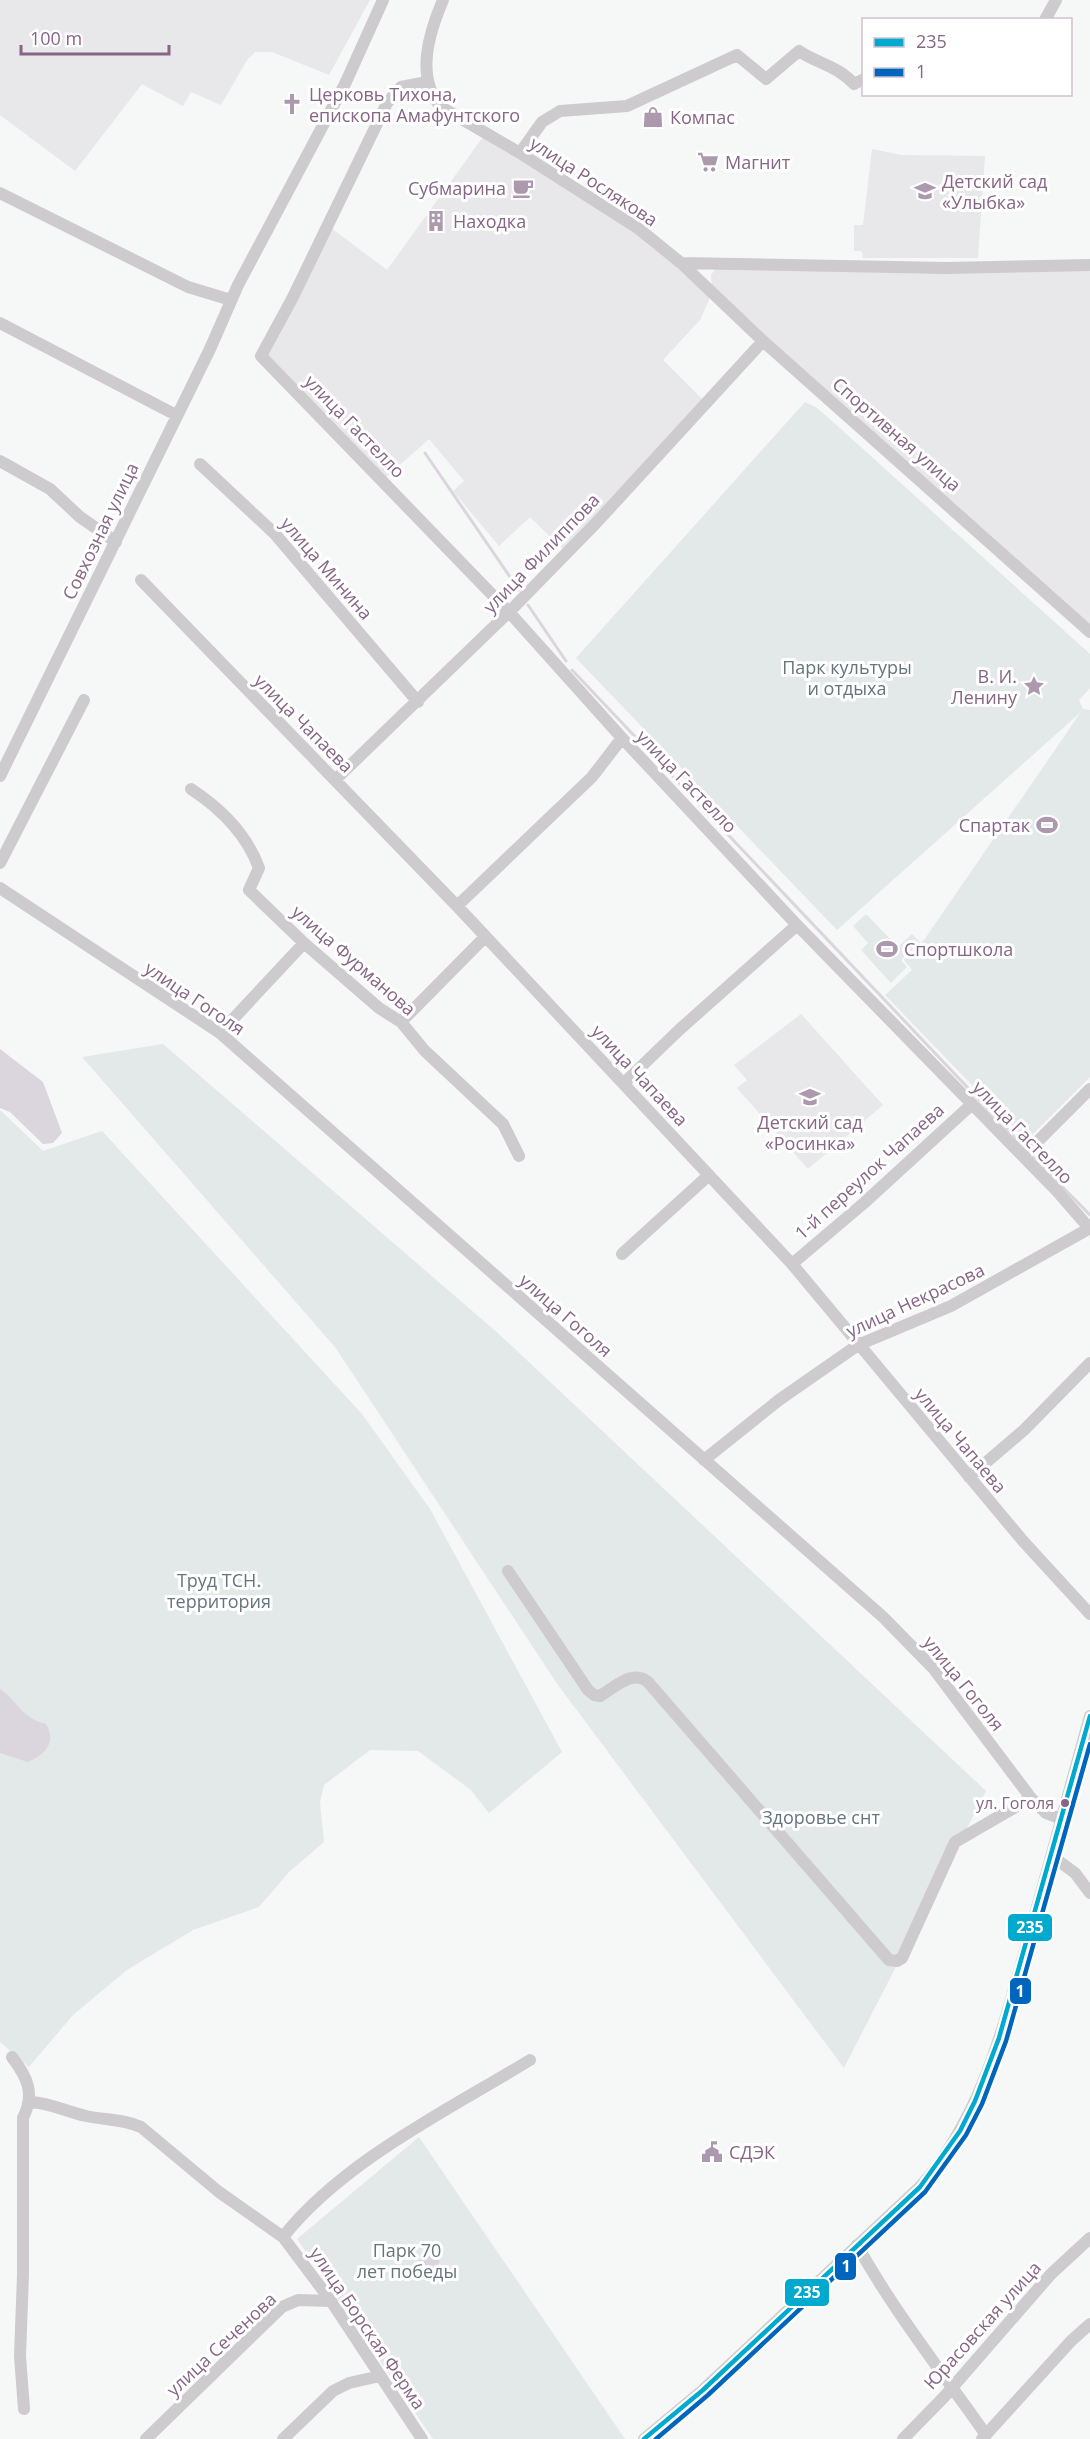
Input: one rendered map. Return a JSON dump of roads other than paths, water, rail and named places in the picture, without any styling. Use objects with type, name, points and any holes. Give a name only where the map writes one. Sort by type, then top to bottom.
[{"type":"street","name":"Совхозная улица","points":[[0,776],[210,349],[255,250],[345,84],[383,0]]},
{"type":"street","points":[[427,82],[426,60],[431,37],[444,0]]},
{"type":"street","points":[[1046,18],[1056,0]]},
{"type":"street","points":[[520,153],[542,122],[560,111],[627,106],[736,55],[766,79],[799,51],[815,62],[838,69],[854,84],[862,80]]},
{"type":"street","name":"улица Рослякова","points":[[427,82],[431,96],[450,115],[520,153],[608,208],[681,263]]},
{"type":"street","name":"улица Гастелло","points":[[427,82],[401,87],[387,103],[293,297],[261,356],[509,612],[622,738],[797,925],[1023,1156],[1090,1228]]},
{"type":"street","points":[[0,194],[188,287],[231,300]]},
{"type":"street","points":[[681,263],[718,266],[819,264],[947,268],[1090,265]]},
{"type":"street","name":"Спортивная улица","points":[[681,263],[763,341],[1090,632]]},
{"type":"street","points":[[712,292],[711,275],[718,266]]},
{"type":"street","points":[[0,323],[176,415]]},
{"type":"street","name":"улица Филиппова","points":[[335,780],[418,702],[597,522],[763,341]]},
{"type":"street","points":[[0,461],[50,489],[80,517],[116,542]]},
{"type":"street","name":"улица Минина","points":[[200,464],[256,513],[418,702]]},
{"type":"street","name":"улица Чапаева","points":[[141,580],[456,906],[792,1264],[1023,1541],[1090,1614]]},
{"type":"street","points":[[0,863],[84,700]]},
{"type":"street","points":[[456,906],[592,777],[622,738]]},
{"type":"street","name":"улица Фурманова","points":[[191,789],[203,797],[243,836],[251,848],[259,868],[249,890],[304,943],[379,1008],[400,1022],[425,1051],[503,1124],[519,1156]]},
{"type":"street","name":"улица Гоголя","points":[[0,888],[220,1033],[883,1617],[920,1653],[1031,1798],[1046,1813],[1061,1819]]},
{"type":"street","points":[[624,1083],[679,1030],[797,925]]},
{"type":"street","points":[[400,1022],[485,937]]},
{"type":"street","points":[[220,1033],[304,943]]},
{"type":"street","points":[[1023,1156],[1090,1089]]},
{"type":"street","name":"1-й переулок Чапаева","points":[[792,1264],[864,1203],[971,1105]]},
{"type":"street","points":[[622,1254],[709,1174]]},
{"type":"street","name":"улица Некрасова","points":[[704,1460],[786,1395],[858,1345],[878,1339],[904,1324],[962,1301],[1090,1228]]},
{"type":"street","points":[[969,1477],[1024,1430],[1090,1363]]},
{"type":"street","points":[[508,1571],[588,1690],[600,1696],[633,1676],[642,1677],[648,1682],[889,1960],[902,1958],[955,1842],[1031,1798]]},
{"type":"street","points":[[644,2439],[703,2390],[934,2171],[975,2105],[997,2047],[1090,1716]]},
{"type":"street","points":[[1052,1856],[1075,1872],[1090,1893]]},
{"type":"street","points":[[12,2057],[25,2074],[31,2102],[23,2118],[23,2264],[20,2356],[24,2409]]},
{"type":"street","points":[[283,2237],[300,2215],[402,2135],[530,2060]]},
{"type":"street","name":"улица Борская Ферма","points":[[31,2102],[45,2103],[85,2116],[131,2122],[141,2127],[219,2192],[283,2237],[331,2301],[422,2439]]},
{"type":"street","name":"Юрасовская улица","points":[[903,2439],[1051,2274],[1090,2238]]},
{"type":"street","points":[[857,2245],[890,2302],[908,2322],[923,2349],[952,2387],[984,2437],[1071,2341],[1090,2324]]},
{"type":"street","name":"улица Сеченова","points":[[146,2439],[282,2307],[298,2300],[331,2301]]},
{"type":"street","points":[[283,2439],[333,2391],[349,2384],[380,2376]]},
{"type":"waterway","points":[[425,453],[519,590]]},
{"type":"waterway","points":[[528,605],[566,661]]},
{"type":"waterway","points":[[572,670],[1022,1145]]},
{"type":"waterway","points":[[1033,1157],[1090,1215]]},
{"type":"place","name":"Церковь Тихона, епископа Амафунтского","points":[[292,104]]},
{"type":"place","name":"Компас","points":[[653,117]]},
{"type":"place","name":"Магнит","points":[[708,162]]},
{"type":"place","name":"Субмарина","points":[[523,188]]},
{"type":"place","name":"Детский сад «Улыбка»","points":[[925,191]]},
{"type":"place","name":"Находка","points":[[436,221]]},
{"type":"place","name":"В. И. Ленину","points":[[1034,686]]},
{"type":"place","name":"Спартак","points":[[1047,825]]},
{"type":"place","name":"Спортшкола","points":[[887,949]]},
{"type":"place","name":"Детский сад «Росинка»","points":[[810,1097]]},
{"type":"place","name":"ул. Гоголя","points":[[1065,1803]]},
{"type":"place","name":"СДЭК","points":[[712,2152]]},
{"type":"park label","name":"Парк культуры и отдыха","points":[[847,677]]},
{"type":"park label","name":"Труд ТСН. территория","points":[[219,1590]]},
{"type":"park label","name":"Здоровье снт","points":[[821,1817]]},
{"type":"park label","name":"Парк 70 лет победы","points":[[407,2260]]}]
